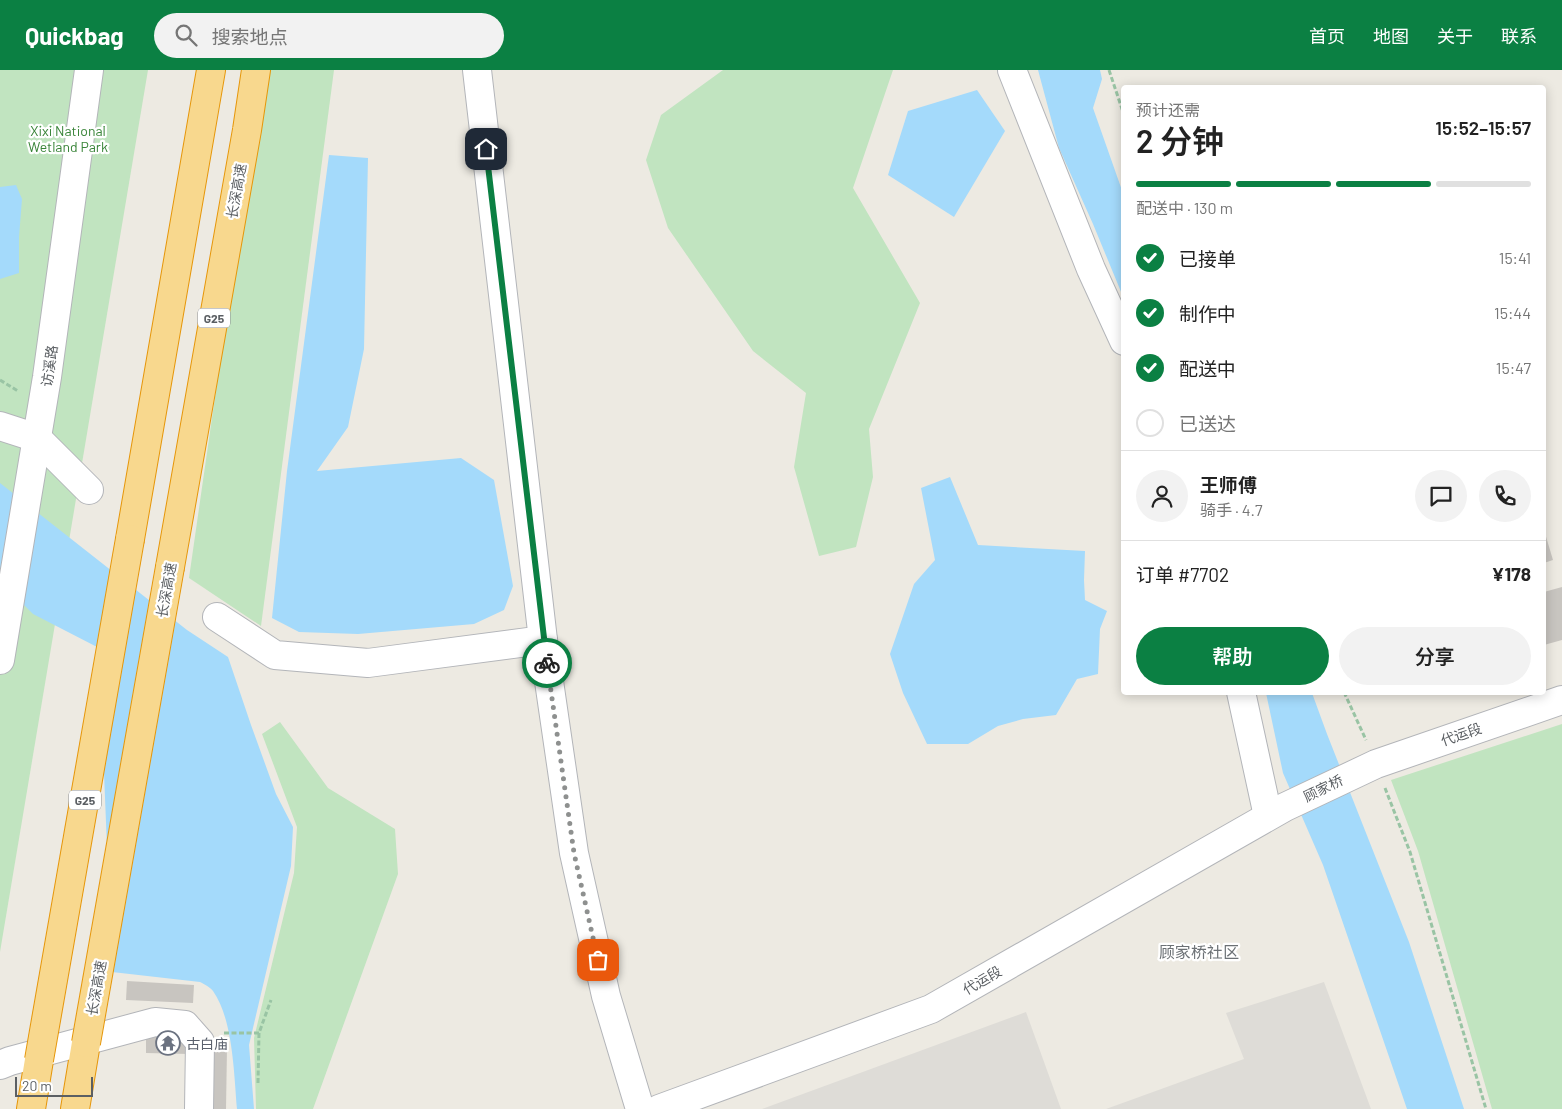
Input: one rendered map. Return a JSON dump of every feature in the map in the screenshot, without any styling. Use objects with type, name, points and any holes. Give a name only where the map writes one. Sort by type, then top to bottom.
[{"type":"highway","name":"G25","points":[[31,1109],[211,70]]},
{"type":"highway","name":"长深高速","points":[[74,1109],[256,70]]},
{"type":"street","name":"访溪路","points":[[0,660],[47,377],[89,70]]},
{"type":"street","points":[[477,70],[543,640],[574,853],[606,996],[640,1109]]},
{"type":"street","points":[[1012,70],[1092,269],[1121,334]]},
{"type":"street","points":[[0,426],[37,438],[89,490]]},
{"type":"street","points":[[217,617],[275,655],[368,663],[543,640]]},
{"type":"street","points":[[1242,695],[1277,811]]},
{"type":"street","name":"代运段","points":[[1368,767],[1562,700]]},
{"type":"street","name":"顾家桥","points":[[1277,811],[1368,767]]},
{"type":"street","name":"代运段","points":[[659,1109],[931,1009],[1277,811]]},
{"type":"street","points":[[0,1065],[155,1022],[185,1025],[200,1042],[199,1109]]},
{"type":"path","points":[[1109,70],[1121,105]]},
{"type":"path","points":[[1345,695],[1368,767],[1410,852],[1486,1109]]},
{"type":"path","points":[[258,1083],[259,1033],[271,1000]]},
{"type":"path","points":[[218,1033],[259,1033]]},
{"type":"shaded area","points":[[1324,982],[1371,1109],[1106,1109],[1244,1059],[1226,1013]]},
{"type":"shaded area","points":[[1026,1012],[1061,1109],[762,1109]]},
{"type":"green space","name":"Xixi National Wetland Park","points":[[0,70],[148,70],[0,952]]},
{"type":"green space","points":[[262,70],[334,70],[261,626],[189,578]]},
{"type":"green space","points":[[723,70],[893,70],[853,188],[920,303],[869,429],[873,477],[856,547],[819,556],[794,467],[806,393],[753,351],[668,228],[646,160],[661,115]]},
{"type":"green space","points":[[280,722],[328,788],[395,829],[398,874],[313,1109],[256,1109],[254,1038],[294,873],[297,827],[262,734]]},
{"type":"green space","points":[[1562,724],[1562,1109],[1492,1109],[1418,851],[1391,780]]},
{"type":"water","points":[[1038,70],[1100,70],[1102,79],[1093,108],[1121,187],[1121,292],[1093,224],[1059,148]]},
{"type":"water","points":[[977,90],[1005,131],[954,217],[888,175],[908,111]]},
{"type":"water","points":[[329,155],[368,158],[364,349],[348,427],[317,471],[461,458],[494,480],[513,586],[504,610],[474,624],[358,634],[299,632],[272,618],[287,471]]},
{"type":"water","points":[[16,185],[22,199],[19,273],[0,279],[0,187]]},
{"type":"water","points":[[950,477],[978,545],[1085,551],[1085,600],[1107,611],[1100,629],[1098,674],[1077,679],[1056,715],[1023,719],[998,726],[968,744],[927,744],[903,693],[890,654],[914,584],[935,560],[921,488]]},
{"type":"water","points":[[0,483],[187,630],[228,657],[276,794],[293,827],[291,866],[249,1045],[254,1109],[237,1109],[229,1031],[220,1003],[212,990],[200,982],[112,972],[99,648],[33,614],[0,581]]},
{"type":"water","points":[[1266,695],[1313,695],[1409,942],[1464,1109],[1407,1109],[1323,865],[1283,773]]},
{"type":"building","points":[[1546,537],[1553,560],[1546,562]]},
{"type":"building","points":[[1562,587],[1562,640],[1546,644],[1546,591]]},
{"type":"building","points":[[127,981],[194,985],[193,1003],[126,1000]]},
{"type":"building","name":"古白庙","points":[[146,1032],[189,1034],[189,1054],[146,1053]]},
{"type":"building","points":[[204,1047],[227,1048],[226,1109],[203,1109]]},
{"type":"way so far","points":[[547,663],[574,853],[598,960]]},
{"type":"place","name":"古白庙","points":[[168,1043]]},
{"type":"district","name":"顾家桥社区","points":[[1199,951]]},
{"type":"route","points":[[486,149],[547,663]]}]
